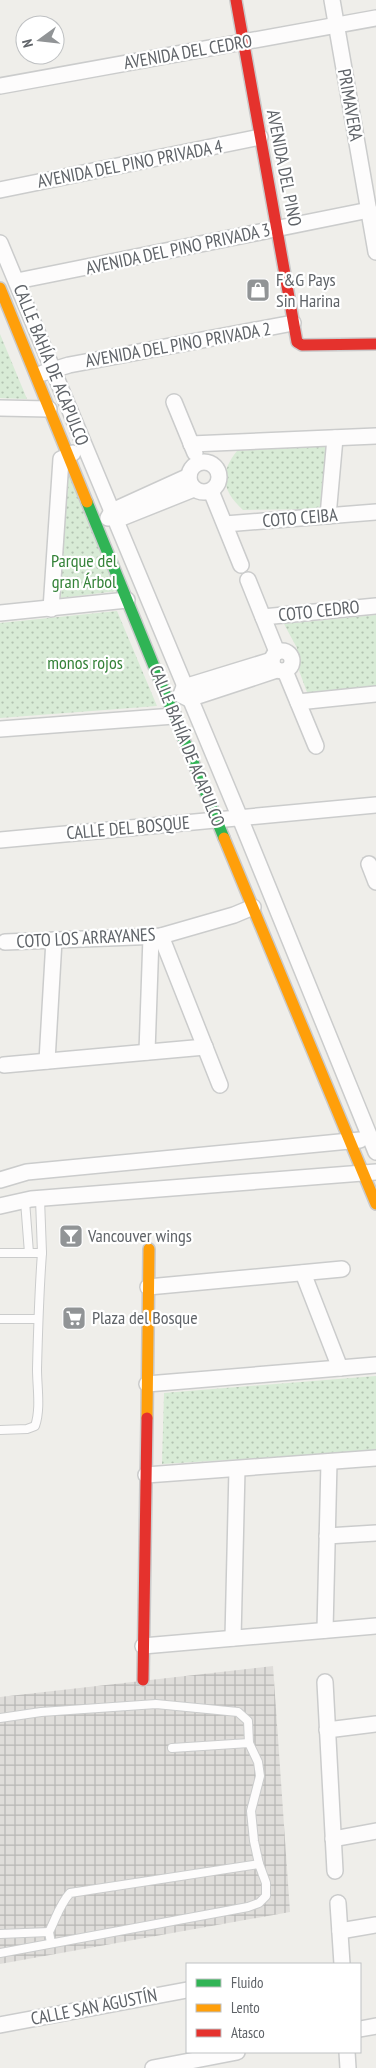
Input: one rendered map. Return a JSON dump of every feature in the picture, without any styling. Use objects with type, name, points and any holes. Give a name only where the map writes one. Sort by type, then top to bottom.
[{"type":"street","name":"AVENIDA DEL PINO","points":[[236,0],[297,342],[302,345],[376,344]]},
{"type":"street","name":"PRIMAVERA","points":[[332,0],[376,252]]},
{"type":"street","name":"AVENIDA DEL CEDRO","points":[[0,86],[376,18]]},
{"type":"street","name":"AVENIDA DEL PINO PRIVADA 4","points":[[0,190],[260,137]]},
{"type":"street","name":"AVENIDA DEL PINO PRIVADA 3","points":[[17,282],[369,210]]},
{"type":"street","name":"CALLE BAHÍA DE ACAPULCO","points":[[0,243],[85,447],[108,518],[180,695],[174,716],[350,1141],[370,1172],[376,1204]]},
{"type":"street","name":"CALLE BAHÍA DE ACAPULCO","points":[[0,288],[67,455],[108,518],[127,600],[180,695],[240,818],[374,1143]]},
{"type":"street","name":"AVENIDA DEL PINO PRIVADA 2","points":[[35,375],[70,365],[293,324]]},
{"type":"street","points":[[174,402],[193,449],[226,441],[376,436]]},
{"type":"street","points":[[0,408],[48,408]]},
{"type":"street","points":[[328,516],[335,438]]},
{"type":"street","points":[[210,464],[226,441]]},
{"type":"street","points":[[51,609],[61,459],[85,447]]},
{"type":"street","points":[[202,462],[210,464],[217,469],[219,476],[218,484],[211,491],[203,492],[192,482],[191,470],[202,462]]},
{"type":"street","points":[[108,518],[192,482]]},
{"type":"street","points":[[211,491],[241,565]]},
{"type":"street","name":"COTO CEIBA","points":[[225,524],[376,512]]},
{"type":"street","points":[[248,580],[263,617],[278,663],[298,702],[316,746]]},
{"type":"street","points":[[0,613],[127,600]]},
{"type":"street","name":"COTO CEDRO","points":[[263,617],[376,606]]},
{"type":"street","points":[[180,695],[278,663]]},
{"type":"street","points":[[298,702],[376,694]]},
{"type":"street","points":[[0,729],[174,716]]},
{"type":"street","name":"CALLE DEL BOSQUE","points":[[0,840],[376,805]]},
{"type":"street","points":[[369,864],[376,882]]},
{"type":"street","name":"COTO LOS ARRAYANES","points":[[5,942],[156,936],[234,915],[253,907]]},
{"type":"street","points":[[156,936],[220,1085]]},
{"type":"street","points":[[147,1052],[156,936]]},
{"type":"street","points":[[47,1061],[54,940]]},
{"type":"street","points":[[4,1065],[204,1047]]},
{"type":"street","points":[[0,1180],[27,1172],[350,1141],[374,1143]]},
{"type":"street","points":[[27,1172],[32,1200]]},
{"type":"street","points":[[0,1206],[32,1200],[370,1172]]},
{"type":"street","points":[[143,1680],[149,1249]]},
{"type":"street","points":[[148,1287],[342,1269]]},
{"type":"street","points":[[303,1273],[340,1368]]},
{"type":"street","points":[[147,1384],[376,1365]]},
{"type":"street","points":[[146,1475],[376,1458]]},
{"type":"street","points":[[325,1630],[329,1462]]},
{"type":"street","points":[[233,1638],[237,1469]]},
{"type":"street","points":[[328,1536],[376,1533]]},
{"type":"street","points":[[143,1646],[376,1626]]},
{"type":"street","points":[[325,1682],[335,1871]]},
{"type":"street","points":[[327,1730],[376,1724]]},
{"type":"street","points":[[333,1839],[376,1831]]},
{"type":"street","points":[[338,1903],[342,1963]]},
{"type":"street","points":[[340,1931],[376,1925]]},
{"type":"street","name":"CALLE SAN AGUSTÍN","points":[[0,2025],[186,1990]]},
{"type":"street","points":[[361,2029],[376,2026]]},
{"type":"street","points":[[153,2068],[232,2053]]},
{"type":"street","points":[[347,2053],[348,2068]]},
{"type":"lane","points":[[0,1430],[27,1429],[35,1426],[39,1416],[37,1398],[38,1319],[42,1253],[32,1200]]},
{"type":"lane","points":[[29,1253],[32,1200]]},
{"type":"lane","points":[[0,1253],[42,1253]]},
{"type":"lane","points":[[0,1319],[38,1319]]},
{"type":"lane","points":[[0,1718],[41,1712],[156,1704],[238,1712],[248,1721],[249,1743],[258,1762],[260,1776],[251,1812],[254,1841],[259,1864],[266,1883],[266,1896],[258,1903],[0,1953]]},
{"type":"lane","points":[[172,1748],[249,1743]]},
{"type":"lane","points":[[52,1943],[49,1932],[61,1903],[70,1892],[259,1864]]},
{"type":"lane","points":[[0,1934],[49,1932]]},
{"type":"shaded area","points":[[273,1666],[290,1912],[0,1964],[0,1697]]},
{"type":"green space","points":[[0,334],[27,399],[0,398]]},
{"type":"green space","points":[[331,443],[327,509],[243,510],[227,489],[225,474],[231,459],[237,451]]},
{"type":"green space","name":"Parque del gran Árbol","points":[[66,465],[117,591],[61,598]]},
{"type":"green space","name":"monos rojos","points":[[117,611],[157,706],[0,718],[0,623]]},
{"type":"green space","points":[[376,615],[376,690],[308,695],[297,665],[297,648],[284,624]]},
{"type":"green space","points":[[376,1376],[376,1451],[162,1464],[164,1393]]},
{"type":"traffic: fast","points":[[87,502],[224,838]]},
{"type":"traffic: slow","points":[[0,288],[87,502]]},
{"type":"traffic: slow","points":[[224,838],[376,1204]]},
{"type":"traffic: slow","points":[[147,1418],[149,1249]]},
{"type":"traffic: jam","points":[[236,0],[297,342],[302,345],[376,344]]},
{"type":"traffic: jam","points":[[143,1680],[147,1418]]},
{"type":"place","name":"F&G Pays Sin Harina","points":[[258,290]]},
{"type":"place","name":"Vancouver wings","points":[[71,1236]]},
{"type":"place","name":"Plaza del Bosque","points":[[74,1318]]}]
